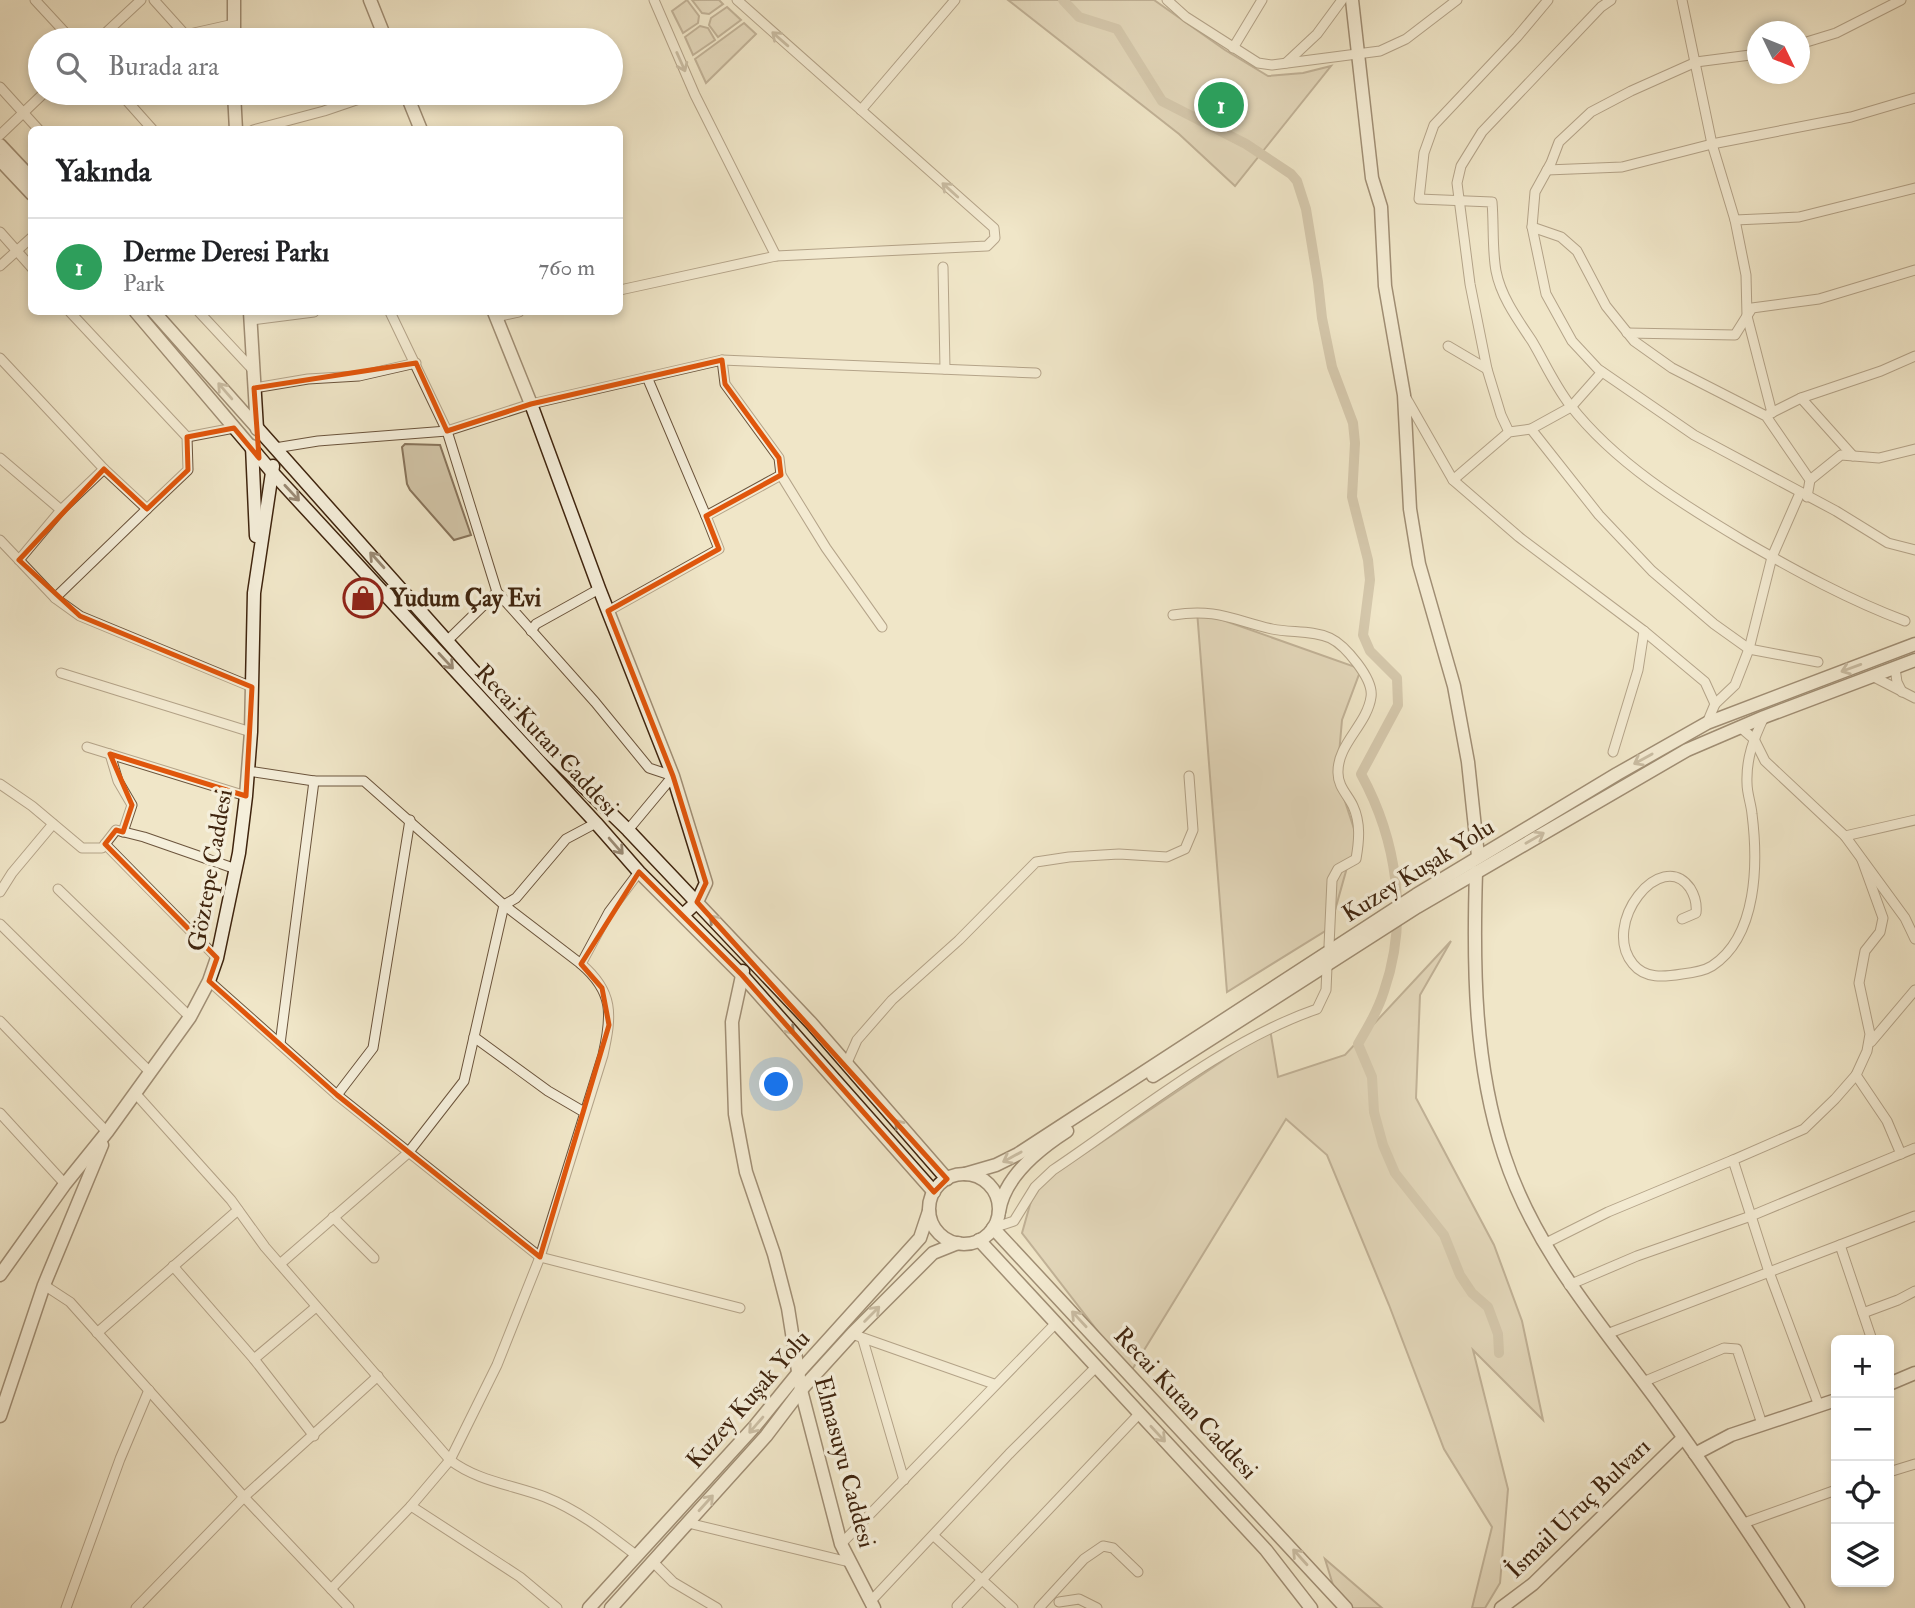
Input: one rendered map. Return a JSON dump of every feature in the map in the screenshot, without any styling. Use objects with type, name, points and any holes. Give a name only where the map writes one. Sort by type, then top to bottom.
[{"type":"main road","points":[[234,0],[234,28]]},
{"type":"main road","points":[[370,0],[381,28]]},
{"type":"main road","points":[[1352,0],[1372,178],[1381,207],[1385,286],[1404,395],[1410,509],[1417,550],[1454,686],[1468,762],[1478,856]]},
{"type":"main road","points":[[235,105],[236,126]]},
{"type":"main road","points":[[410,105],[419,126]]},
{"type":"main road","points":[[0,145],[28,175]]},
{"type":"main road","points":[[0,160],[28,190]]},
{"type":"main road","name":"Recai Kutan Caddesi","points":[[139,315],[272,472],[639,872],[742,975],[934,1192]]},
{"type":"main road","name":"Recai Kutan Caddesi","points":[[157,315],[548,752],[628,830],[811,1023],[947,1179]]},
{"type":"main road","points":[[495,315],[599,589],[674,776],[706,883],[697,902],[684,915]]},
{"type":"main road","points":[[250,316],[257,428],[252,449],[256,519],[254,593]]},
{"type":"main road","name":"Göztepe Caddesi","points":[[0,1275],[190,1017],[209,981],[217,958],[236,869],[246,796],[251,732],[254,593],[275,448]]},
{"type":"main road","name":"Kuzey Kuşak Yolu","points":[[965,1174],[996,1165],[1018,1154],[1417,901],[1478,856],[1707,723],[1915,644]]},
{"type":"main road","name":"Kuzey Kuşak Yolu","points":[[1417,901],[1476,872],[1687,750],[1915,660]]},
{"type":"main road","points":[[1476,872],[1475,992],[1487,1091],[1505,1158],[1544,1244],[1569,1285],[1643,1382],[1744,1523],[1798,1608]]},
{"type":"main road","name":"Kuzey Kuşak Yolu","points":[[999,1212],[1007,1188],[1024,1165],[1058,1137],[1378,926]]},
{"type":"main road","name":"Elmasuyu Caddesi","points":[[745,953],[732,1022],[735,1114],[746,1172],[774,1254],[788,1308],[801,1390],[842,1544],[872,1605]]},
{"type":"main road","points":[[0,1416],[44,1285],[107,1132]]},
{"type":"main road","points":[[965,1174],[976,1177],[993,1190],[998,1200],[999,1212],[993,1228],[979,1240],[958,1244],[947,1240],[938,1232],[929,1211],[934,1192],[947,1179],[965,1174]]},
{"type":"main road","name":"Kuzey Kuşak Yolu","points":[[589,1608],[755,1426],[799,1372],[920,1238],[929,1211]]},
{"type":"main road","name":"Recai Kutan Caddesi","points":[[993,1228],[1346,1608]]},
{"type":"main road","name":"Recai Kutan Caddesi","points":[[979,1240],[1266,1550],[1311,1608]]},
{"type":"main road","name":"Kuzey Kuşak Yolu","points":[[611,1608],[766,1436],[801,1390],[858,1337],[933,1253],[958,1244]]},
{"type":"main road","points":[[1894,1382],[1915,1373]]},
{"type":"main road","points":[[1695,1454],[1731,1435],[1831,1402]]},
{"type":"main road","name":"İsmail Uruç Bulvarı","points":[[1501,1608],[1533,1584],[1683,1438]]},
{"type":"street","points":[[34,0],[61,28]]},
{"type":"street","points":[[111,28],[141,0]]},
{"type":"street","points":[[154,0],[179,28]]},
{"type":"street","points":[[654,0],[695,95],[776,256]]},
{"type":"street","points":[[623,289],[776,256],[987,246],[995,239],[994,228],[737,0]]},
{"type":"street","points":[[861,110],[955,0]]},
{"type":"street","points":[[1167,0],[1186,17],[1258,63],[1272,65],[1380,51],[1406,39],[1457,0]]},
{"type":"street","points":[[1234,48],[1262,0]]},
{"type":"street","points":[[1286,63],[1317,34],[1342,0]]},
{"type":"street","points":[[1548,0],[1517,37],[1434,124],[1424,153],[1419,199],[1492,202],[1496,273],[1515,318],[1531,339],[1549,376],[1571,407],[1625,462],[1690,509],[1772,558],[1861,604],[1905,621]]},
{"type":"street","points":[[1509,432],[1486,369],[1470,284],[1457,183],[1461,166],[1482,132],[1599,4],[1611,0]]},
{"type":"street","points":[[1682,0],[1712,144],[1735,220],[1746,275],[1747,316],[1769,414],[1810,480]]},
{"type":"street","points":[[1810,41],[1836,33],[1901,0]]},
{"type":"street","points":[[221,28],[234,24]]},
{"type":"street","points":[[1747,55],[1696,62],[1631,91],[1591,112],[1559,142],[1535,192],[1532,227],[1546,294],[1572,341],[1602,372],[1694,435],[1836,511],[1888,543],[1915,550]]},
{"type":"street","points":[[0,87],[36,126]]},
{"type":"street","points":[[1547,170],[1622,167],[1712,144],[1851,117],[1915,98]]},
{"type":"street","points":[[0,135],[31,105]]},
{"type":"street","points":[[131,105],[149,126]]},
{"type":"street","points":[[268,126],[342,105]]},
{"type":"street","points":[[1735,220],[1799,217],[1915,188]]},
{"type":"street","points":[[1532,227],[1561,237],[1577,251],[1606,306],[1627,333],[1645,349],[1672,368],[1769,414]]},
{"type":"street","points":[[0,232],[28,264]]},
{"type":"street","points":[[0,266],[28,240]]},
{"type":"street","points":[[943,267],[945,369]]},
{"type":"street","points":[[1627,333],[1735,335],[1752,309],[1819,299],[1915,270]]},
{"type":"street","points":[[55,598],[188,470],[187,437],[74,315]]},
{"type":"street","points":[[202,315],[253,370]]},
{"type":"street","points":[[392,315],[447,431],[497,592],[595,702],[649,768],[674,776],[628,830]]},
{"type":"street","points":[[1641,333],[1645,349]]},
{"type":"street","points":[[1448,346],[1486,369]]},
{"type":"street","points":[[1769,414],[1801,398],[1881,371],[1915,356]]},
{"type":"street","points":[[0,358],[104,469],[147,509]]},
{"type":"street","points":[[722,360],[725,384],[779,458],[781,475],[826,548],[883,627]]},
{"type":"street","points":[[275,448],[318,441],[447,431],[531,404],[722,360],[1036,373]]},
{"type":"street","points":[[254,388],[308,379],[359,376],[416,363]]},
{"type":"street","points":[[1453,480],[1509,432],[1531,429],[1571,407],[1602,372]]},
{"type":"street","points":[[608,611],[719,549],[647,377]]},
{"type":"street","points":[[1404,395],[1453,480],[1519,537],[1644,631],[1706,682],[1715,704]]},
{"type":"street","points":[[1801,398],[1853,456]]},
{"type":"street","points":[[187,437],[234,428]]},
{"type":"street","points":[[1531,429],[1599,515],[1652,570],[1714,624],[1749,649],[1818,662]]},
{"type":"street","points":[[1707,723],[1715,704],[1735,685],[1749,649],[1772,558],[1810,480],[1841,455],[1879,458],[1915,449]]},
{"type":"street","points":[[0,458],[61,510]]},
{"type":"street","points":[[19,560],[61,510],[104,469]]},
{"type":"street","points":[[706,516],[781,475]]},
{"type":"street","points":[[0,540],[55,598],[80,616],[252,687]]},
{"type":"street","points":[[531,631],[536,624],[599,589]]},
{"type":"street","points":[[447,641],[497,592]]},
{"type":"street","points":[[1174,615],[1197,611],[1236,617],[1273,629],[1300,631],[1332,639],[1362,669],[1369,681],[1372,695],[1366,713],[1339,758],[1338,777],[1358,821],[1359,844],[1356,859],[1338,869],[1332,880],[1329,946]]},
{"type":"street","points":[[1614,751],[1638,670],[1644,631]]},
{"type":"street","points":[[1895,668],[1902,692]]},
{"type":"street","points":[[61,673],[251,732]]},
{"type":"street","points":[[1872,676],[1915,698]]},
{"type":"street","points":[[1682,919],[1696,913],[1696,905],[1694,895],[1678,877],[1665,875],[1652,883],[1629,906],[1623,930],[1625,949],[1629,959],[1642,973],[1674,975],[1712,966],[1732,947],[1739,934],[1753,895],[1754,846],[1747,782],[1754,739],[1765,717]]},
{"type":"street","points":[[1740,727],[1754,739],[1765,761],[1845,836],[1905,918],[1915,939]]},
{"type":"street","points":[[87,747],[246,796]]},
{"type":"street","points":[[110,754],[118,781],[132,805],[123,832]]},
{"type":"street","points":[[248,771],[314,781],[364,781],[504,905],[597,977],[608,1006],[609,1025],[603,1055],[540,1257],[498,1365],[450,1460],[411,1506],[331,1589]]},
{"type":"street","points":[[846,1065],[857,1040],[892,1000],[959,940],[1036,862],[1119,854],[1167,857],[1185,849],[1193,831],[1189,776]]},
{"type":"street","points":[[280,1044],[314,781]]},
{"type":"street","points":[[0,784],[82,848],[102,848],[116,830],[236,869]]},
{"type":"street","points":[[337,1095],[373,1048],[410,820]]},
{"type":"street","points":[[1845,836],[1915,820]]},
{"type":"street","points":[[279,1264],[408,1153],[464,1081],[504,905],[516,898],[566,839],[596,823]]},
{"type":"street","points":[[0,892],[12,873],[53,824]]},
{"type":"street","points":[[105,844],[217,958]]},
{"type":"street","points":[[1544,1244],[1608,1212],[1804,1129],[1835,1100],[1856,1075],[1869,1044],[1870,1034],[1859,983],[1865,951],[1880,932],[1883,918],[1862,860]]},
{"type":"street","points":[[581,964],[609,912],[639,872]]},
{"type":"street","points":[[58,889],[190,1017]]},
{"type":"street","points":[[1905,918],[1915,914]]},
{"type":"street","points":[[0,924],[150,1072]]},
{"type":"street","points":[[993,1228],[1014,1221],[1035,1188],[1054,1170],[1192,1075],[1270,1029],[1317,1009],[1326,990],[1327,967]]},
{"type":"street","points":[[209,981],[337,1095],[540,1257],[740,1308]]},
{"type":"street","points":[[1869,1044],[1915,990]]},
{"type":"street","points":[[0,1021],[107,1132]]},
{"type":"street","points":[[474,1037],[548,1091],[584,1112]]},
{"type":"street","points":[[1856,1075],[1886,1121],[1901,1154]]},
{"type":"street","points":[[135,1093],[238,1210],[279,1264],[450,1460],[464,1471],[568,1507],[637,1556]]},
{"type":"street","points":[[0,1113],[65,1184]]},
{"type":"street","points":[[1569,1285],[1637,1256],[1751,1216],[1915,1148]]},
{"type":"street","points":[[1733,1160],[1769,1272],[1819,1406]]},
{"type":"street","points":[[97,1333],[238,1210]]},
{"type":"street","points":[[1607,1335],[1915,1216]]},
{"type":"street","points":[[333,1217],[374,1258]]},
{"type":"street","points":[[1840,1245],[1870,1335]]},
{"type":"street","points":[[173,1266],[254,1359],[314,1436]]},
{"type":"street","points":[[44,1285],[70,1302],[244,1497],[349,1608]]},
{"type":"street","points":[[1863,1313],[1915,1291]]},
{"type":"street","points":[[254,1359],[316,1307]]},
{"type":"street","points":[[842,1544],[1056,1322]]},
{"type":"street","points":[[858,1337],[994,1384]]},
{"type":"street","points":[[858,1337],[904,1479]]},
{"type":"street","points":[[1643,1382],[1724,1348],[1737,1349],[1762,1424]]},
{"type":"street","points":[[872,1605],[1009,1454],[1096,1367]]},
{"type":"street","points":[[136,1608],[244,1497],[378,1376]]},
{"type":"street","points":[[66,1608],[120,1459],[149,1390]]},
{"type":"street","points":[[957,1606],[1139,1414]]},
{"type":"street","points":[[1894,1470],[1915,1464]]},
{"type":"street","points":[[1744,1523],[1831,1492]]},
{"type":"street","points":[[411,1506],[520,1577],[557,1608]]},
{"type":"street","points":[[688,1523],[849,1562]]},
{"type":"street","points":[[934,1536],[1013,1608]]},
{"type":"street","points":[[1058,1601],[1084,1559],[1103,1546],[1113,1548],[1138,1572]]},
{"type":"street","points":[[653,1562],[673,1582],[717,1608]]},
{"type":"street","points":[[1040,1608],[1058,1601],[1079,1599],[1097,1608]]},
{"type":"highlighted area","points":[[722,360],[725,384],[779,458],[781,475],[706,516],[719,549],[608,611],[673,776],[706,883],[697,902],[947,1179],[934,1192],[742,975],[639,872],[581,964],[602,988],[609,1025],[540,1257],[337,1095],[209,981],[217,958],[105,844],[116,830],[123,832],[132,805],[110,754],[246,796],[252,687],[80,616],[19,560],[104,469],[147,509],[188,470],[187,437],[234,428],[259,458],[254,388],[416,363],[447,431],[531,404]]},
{"type":"shaded area","points":[[687,0],[699,16],[698,23],[683,33],[672,11]]},
{"type":"shaded area","points":[[692,0],[719,0],[723,4],[709,14],[702,13]]},
{"type":"shaded area","points":[[1008,0],[1154,0],[1225,50],[1268,76],[1303,73],[1331,66],[1235,186],[1179,134]]},
{"type":"shaded area","points":[[727,7],[741,20],[718,37],[709,25],[711,18]]},
{"type":"shaded area","points":[[744,23],[756,34],[706,83],[695,59]]},
{"type":"shaded area","points":[[700,26],[708,28],[715,40],[693,55],[685,37]]},
{"type":"shaded area","points":[[405,444],[440,445],[471,535],[454,540],[410,490],[402,447]]},
{"type":"shaded area","points":[[1197,611],[1361,669],[1342,720],[1337,777],[1359,844],[1348,864],[1330,928],[1227,992]]},
{"type":"shaded area","points":[[1451,941],[1420,995],[1416,1098],[1494,1245],[1522,1321],[1543,1420],[1473,1350],[1508,1489],[1500,1583],[1485,1608],[1472,1608],[1492,1527],[1444,1449],[1389,1305],[1327,1155],[1286,1119],[1130,1373],[1022,1233],[1035,1187],[1270,1029],[1278,1077],[1345,1055]]},
{"type":"shaded area","points":[[1325,1559],[1382,1608],[1348,1608],[1337,1598]]},
{"type":"waterway","points":[[1063,0],[1079,17],[1117,29],[1162,101],[1246,144],[1291,174],[1297,181],[1306,209],[1332,367],[1353,423],[1355,443],[1352,497],[1368,560],[1370,580],[1363,635],[1370,651],[1397,678],[1398,705],[1361,774],[1373,799],[1391,853],[1397,908],[1396,936],[1392,964],[1382,998],[1358,1044],[1372,1077],[1374,1112],[1383,1145],[1395,1173],[1444,1235],[1460,1275],[1472,1293],[1488,1307],[1498,1334],[1499,1353]]},
{"type":"place","name":"Derme Deresi Parkı","points":[[1221,105]]},
{"type":"place","name":"Yudum Çay Evi","points":[[363,598]]}]
